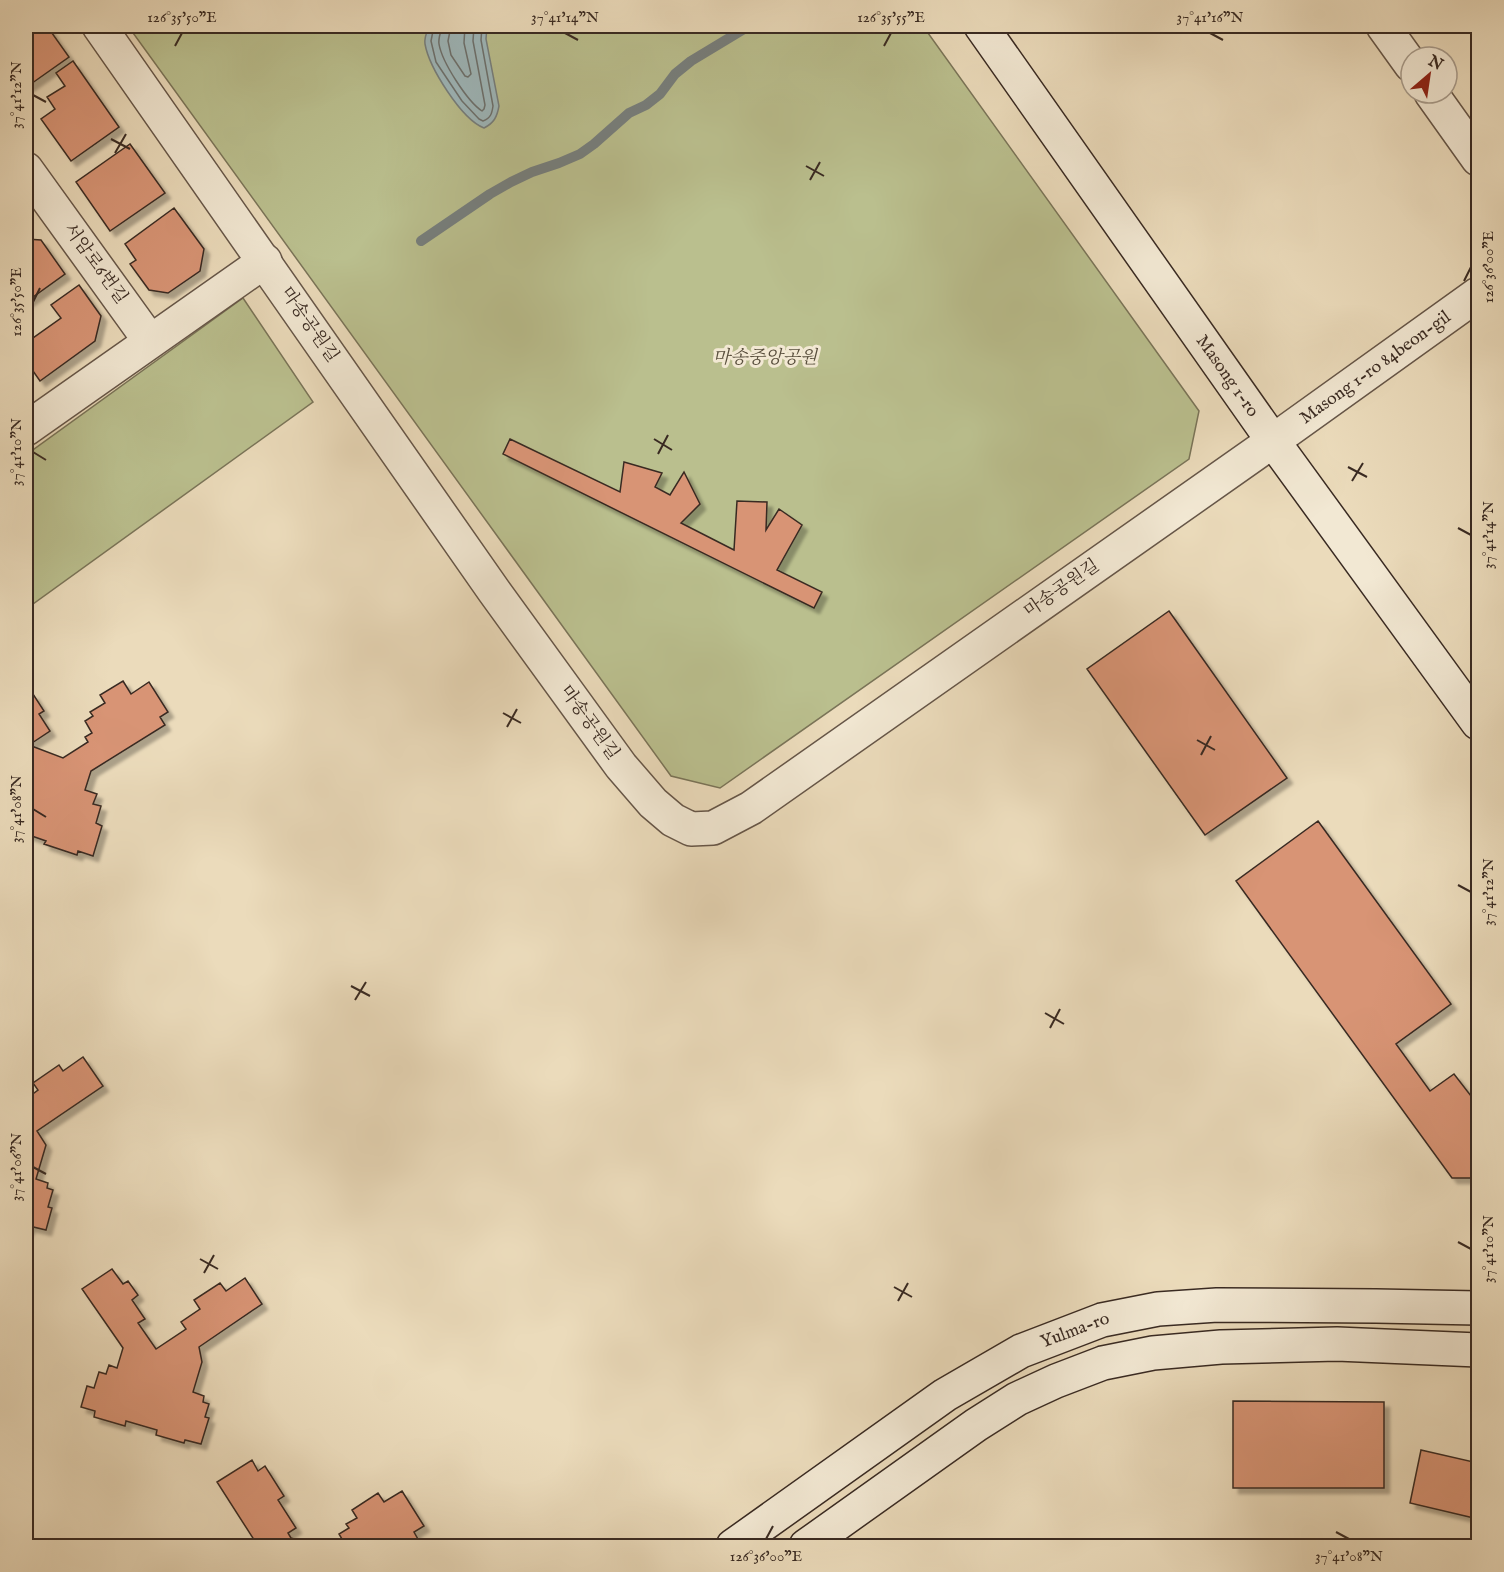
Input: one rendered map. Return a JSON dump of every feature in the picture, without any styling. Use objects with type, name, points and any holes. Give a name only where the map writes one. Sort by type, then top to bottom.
[{"type":"street","name":"마송공원길","points":[[99,26],[494,591],[621,766],[666,815],[691,829],[714,828],[751,808],[1273,441]]},
{"type":"street","name":"Masong 1-ro","points":[[981,26],[1273,441],[1479,723]]},
{"type":"street","points":[[1383,26],[1399,48]]},
{"type":"street","points":[[1440,105],[1479,159]]},
{"type":"street","name":"서암로6번길","points":[[30,185],[150,340]]},
{"type":"street","points":[[26,429],[265,261]]},
{"type":"street","name":"Masong 1-ro 84beon-gil","points":[[1273,441],[1479,294]]},
{"type":"street","name":"Yulma-ro","points":[[733,1546],[945,1395],[1022,1351],[1102,1320],[1158,1309],[1217,1305],[1479,1308]]},
{"type":"street","points":[[806,1546],[1009,1404],[1056,1381],[1103,1364],[1153,1353],[1221,1347],[1337,1344],[1479,1350]]},
{"type":"green space","name":"마송중앙공원","points":[[128,26],[923,26],[1199,411],[1189,459],[720,788],[671,776]]},
{"type":"green space","points":[[243,298],[313,402],[26,609],[26,455]]},
{"type":"water","points":[[429,26],[487,26],[486,39],[499,106],[494,119],[484,128],[475,123],[456,104],[439,78],[425,44]]},
{"type":"building","points":[[26,26],[47,26],[69,57],[28,86],[26,82]]},
{"type":"building","points":[[73,61],[119,127],[71,161],[41,119],[55,109],[47,97],[65,86],[56,73]]},
{"type":"building","points":[[130,144],[165,193],[110,231],[76,182]]},
{"type":"building","points":[[174,208],[204,249],[200,271],[168,293],[149,290],[130,264],[136,260],[125,244]]},
{"type":"building","points":[[26,239],[41,240],[65,274],[26,302]]},
{"type":"building","points":[[79,285],[101,316],[95,341],[40,381],[26,361],[26,343],[61,318],[51,305]]},
{"type":"building","points":[[510,439],[620,492],[624,462],[662,473],[655,487],[670,495],[684,472],[700,504],[681,523],[734,550],[737,501],[767,502],[766,530],[779,509],[802,525],[777,570],[822,592],[814,608],[503,454]]},
{"type":"building","points":[[1169,611],[1287,778],[1205,835],[1087,669]]},
{"type":"building","points":[[123,681],[131,694],[149,682],[168,712],[160,717],[165,725],[91,771],[85,790],[97,794],[93,804],[101,806],[96,823],[102,826],[93,856],[78,851],[77,855],[44,844],[46,841],[26,834],[26,698],[33,694],[44,711],[39,714],[50,731],[29,745],[63,758],[88,742],[85,737],[92,733],[85,721],[93,716],[90,712],[105,703],[100,695]]},
{"type":"building","points":[[1318,821],[1451,1004],[1396,1044],[1430,1091],[1454,1074],[1478,1105],[1478,1178],[1452,1178],[1236,881]]},
{"type":"building","points":[[83,1057],[103,1086],[37,1131],[46,1145],[36,1179],[48,1183],[47,1188],[53,1190],[48,1207],[52,1208],[46,1230],[29,1226],[28,1230],[26,1229],[26,1108],[28,1106],[26,1099],[38,1090],[33,1083],[59,1065],[63,1071]]},
{"type":"building","points":[[112,1269],[123,1284],[128,1281],[138,1295],[132,1300],[145,1319],[138,1323],[156,1349],[186,1329],[181,1322],[200,1309],[194,1300],[220,1283],[226,1291],[245,1278],[262,1304],[199,1347],[202,1362],[193,1392],[204,1396],[203,1402],[209,1404],[205,1417],[209,1418],[201,1444],[185,1440],[184,1443],[156,1435],[157,1430],[126,1421],[125,1426],[94,1417],[95,1411],[81,1407],[87,1386],[94,1388],[99,1372],[106,1374],[109,1365],[117,1368],[123,1348],[82,1289]]},
{"type":"building","points":[[1233,1401],[1384,1402],[1384,1488],[1233,1488]]},
{"type":"building","points":[[1421,1450],[1478,1463],[1478,1519],[1410,1503]]},
{"type":"building","points":[[252,1460],[258,1471],[265,1466],[284,1496],[278,1500],[296,1528],[288,1533],[291,1538],[316,1546],[258,1546],[217,1482]]},
{"type":"building","points":[[402,1491],[424,1526],[414,1532],[419,1541],[410,1546],[346,1546],[339,1534],[349,1528],[346,1524],[357,1518],[352,1510],[378,1493],[384,1502]]},
{"type":"waterway","points":[[421,241],[511,182],[580,154],[629,113],[646,105],[660,94],[675,74],[691,61],[749,26]]}]
